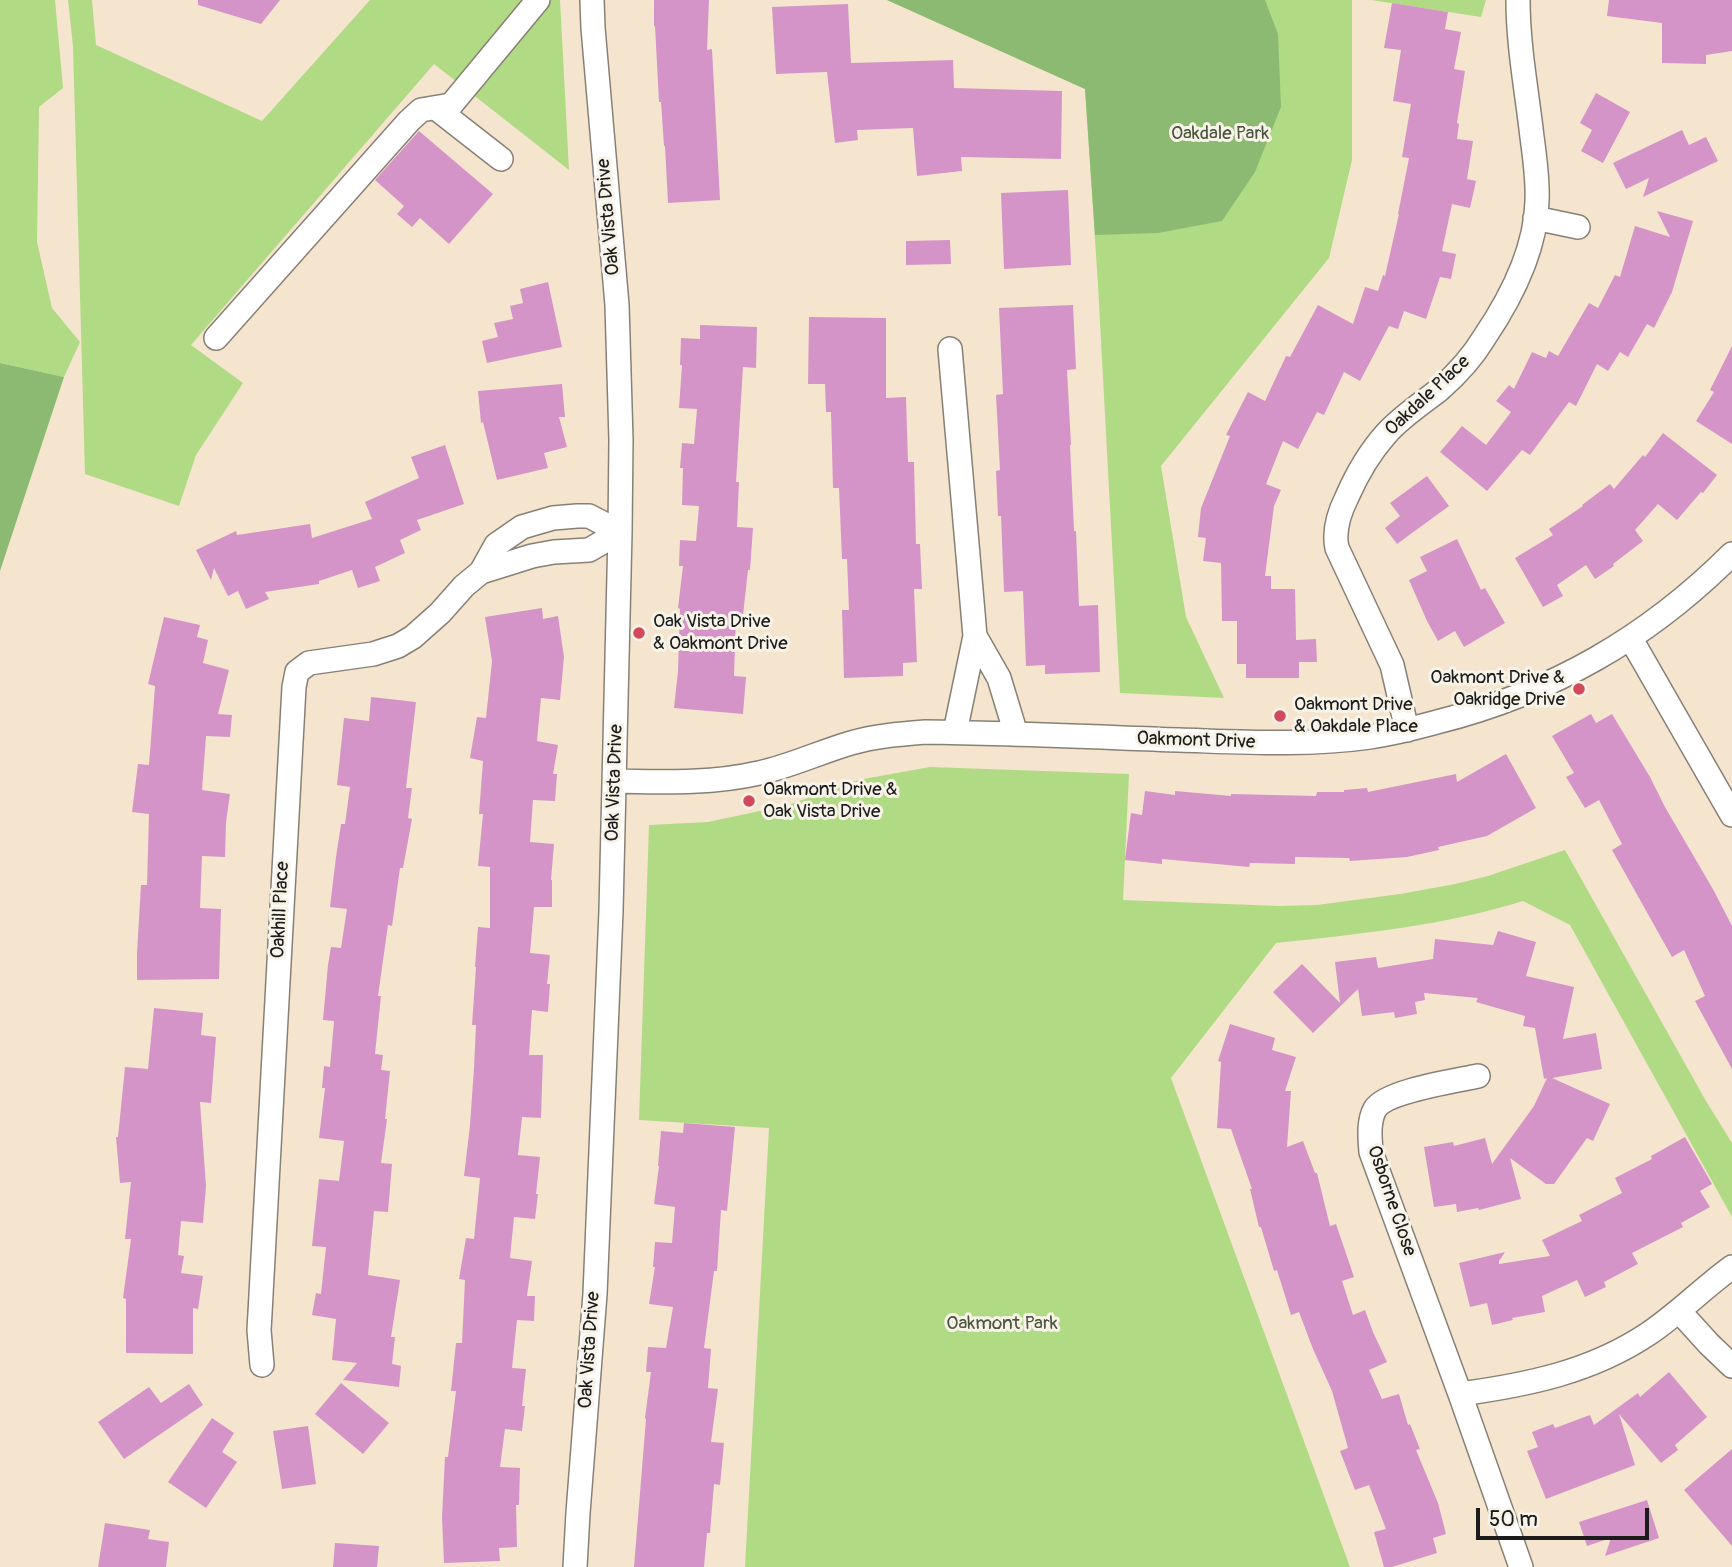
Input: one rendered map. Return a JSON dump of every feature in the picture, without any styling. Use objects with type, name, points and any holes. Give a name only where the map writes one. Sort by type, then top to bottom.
[{"type":"street","points":[[216,338],[409,121],[421,110],[451,105],[538,0]]},
{"type":"street","name":"Oak Vista Drive","points":[[575,1567],[596,1281],[615,781],[621,440],[617,305],[592,0]]},
{"type":"street","name":"Oakdale Place","points":[[1407,730],[1392,666],[1337,548],[1336,526],[1345,500],[1373,450],[1387,432],[1454,376],[1484,339],[1512,291],[1531,240],[1538,183],[1518,0]]},
{"type":"street","points":[[438,109],[501,159]]},
{"type":"street","points":[[1535,218],[1578,227]]},
{"type":"street","points":[[950,349],[975,636],[954,732]]},
{"type":"street","name":"Oakhill Place","points":[[262,1365],[259,1330],[294,682],[298,672],[309,663],[373,654],[413,638],[481,572],[496,545],[522,527],[537,522],[589,516],[620,532]]},
{"type":"street","name":"Oakhill Place","points":[[481,572],[532,556],[589,550],[620,532]]},
{"type":"street","name":"Oakmont Drive","points":[[615,781],[679,783],[734,779],[764,772],[851,743],[877,737],[925,732],[1281,743],[1351,739],[1407,730],[1491,707],[1563,677],[1631,639],[1732,554]]},
{"type":"street","points":[[975,636],[999,678],[1016,734]]},
{"type":"street","points":[[1631,639],[1732,815]]},
{"type":"street","name":"Osborne Close","points":[[1478,1076],[1399,1094],[1381,1102],[1371,1118],[1371,1152],[1521,1567]]},
{"type":"street","points":[[1460,1394],[1536,1381],[1582,1368],[1623,1349],[1679,1311],[1732,1267]]},
{"type":"street","points":[[1679,1311],[1732,1366]]},
{"type":"green space","points":[[0,0],[55,0],[63,88],[39,107],[37,242],[52,308],[80,342],[64,377],[0,363]]},
{"type":"green space","points":[[68,0],[92,0],[96,45],[262,121],[370,0],[560,0],[569,170],[434,64],[191,345],[243,383],[196,455],[179,506],[85,474],[73,46]]},
{"type":"green space","name":"Oakdale Park","points":[[887,0],[1352,0],[1352,160],[1329,258],[1161,466],[1186,617],[1224,698],[1120,693],[1085,89]]},
{"type":"green space","points":[[887,0],[1265,0],[1278,34],[1281,107],[1255,172],[1222,221],[1158,233],[1095,235],[1085,89]]},
{"type":"green space","points":[[1371,0],[1486,0],[1481,17]]},
{"type":"green space","points":[[0,363],[64,377],[0,571]]},
{"type":"green space","name":"Oakmont Park","points":[[930,767],[1129,774],[1123,900],[1317,905],[1455,884],[1488,876],[1565,850],[1732,1143],[1732,1217],[1570,925],[1523,901],[1432,923],[1276,943],[1171,1078],[1350,1567],[745,1567],[769,1128],[639,1120],[649,825],[708,822],[788,805],[858,780]]},
{"type":"building","points":[[198,0],[280,0],[261,24],[198,5]]},
{"type":"building","points":[[654,0],[709,0],[707,50],[712,49],[720,200],[668,203]]},
{"type":"building","points":[[1609,0],[1732,0],[1732,51],[1706,55],[1706,64],[1662,63],[1662,23],[1607,16]]},
{"type":"building","points":[[1392,3],[1448,12],[1445,29],[1461,32],[1454,69],[1465,71],[1457,139],[1473,141],[1467,179],[1476,181],[1470,208],[1452,204],[1442,251],[1456,254],[1451,279],[1440,277],[1426,319],[1404,311],[1398,329],[1389,326],[1360,381],[1344,372],[1324,415],[1317,412],[1298,449],[1283,441],[1266,484],[1281,490],[1274,506],[1265,576],[1271,576],[1271,589],[1295,589],[1296,640],[1316,639],[1317,662],[1299,662],[1299,678],[1246,678],[1246,664],[1237,664],[1237,621],[1222,621],[1221,563],[1203,561],[1206,538],[1198,537],[1201,508],[1230,436],[1226,435],[1248,392],[1265,401],[1286,356],[1290,357],[1318,305],[1353,324],[1365,287],[1378,291],[1383,275],[1385,276],[1409,158],[1402,157],[1411,104],[1393,101],[1401,50],[1384,48]]},
{"type":"building","points":[[848,4],[851,63],[953,60],[954,88],[1062,91],[1061,159],[961,157],[962,171],[917,176],[913,128],[857,130],[858,140],[835,143],[827,72],[776,74],[772,7]]},
{"type":"building","points":[[1596,93],[1630,112],[1603,163],[1581,151],[1592,130],[1580,123]]},
{"type":"building","points":[[1682,130],[1689,145],[1706,137],[1718,161],[1643,197],[1649,178],[1626,189],[1613,163]]},
{"type":"building","points":[[419,131],[493,194],[449,244],[420,218],[412,227],[397,214],[404,206],[375,180]]},
{"type":"building","points":[[1068,190],[1071,265],[1004,269],[1001,193]]},
{"type":"building","points":[[1657,211],[1693,221],[1672,292],[1654,328],[1647,324],[1628,357],[1620,352],[1608,371],[1597,364],[1576,406],[1569,402],[1530,455],[1522,450],[1487,491],[1440,452],[1462,426],[1486,445],[1511,412],[1496,401],[1509,385],[1514,389],[1532,352],[1546,358],[1549,351],[1558,356],[1589,303],[1598,308],[1615,275],[1620,277],[1635,226],[1670,237]]},
{"type":"building","points":[[950,240],[951,264],[906,265],[906,241]]},
{"type":"building","points":[[548,282],[562,347],[487,363],[482,341],[498,337],[494,323],[513,319],[510,306],[523,303],[520,289]]},
{"type":"building","points":[[1073,305],[1076,369],[1067,370],[1079,606],[1098,605],[1100,672],[1045,674],[1045,665],[1026,666],[1023,591],[1004,592],[996,471],[1000,470],[996,395],[1003,394],[999,308]]},
{"type":"building","points":[[809,317],[886,318],[886,398],[906,397],[908,462],[914,462],[916,544],[920,544],[922,589],[914,589],[917,662],[903,663],[903,676],[844,678],[842,610],[849,610],[847,559],[842,559],[839,488],[833,488],[831,412],[826,412],[825,384],[808,384]]},
{"type":"building","points":[[700,325],[757,327],[756,368],[743,367],[736,482],[739,482],[737,527],[753,528],[743,615],[736,615],[734,676],[746,677],[743,714],[674,708],[678,671],[678,608],[683,566],[679,566],[680,540],[696,541],[699,506],[682,505],[682,443],[694,444],[697,409],[679,408],[681,338],[700,339]]},
{"type":"building","points":[[1732,346],[1732,444],[1696,421],[1714,392],[1710,390]]},
{"type":"building","points":[[562,384],[565,417],[559,417],[567,447],[544,453],[548,468],[497,480],[483,422],[481,423],[478,391]]},
{"type":"building","points":[[1663,433],[1717,475],[1677,520],[1658,504],[1635,530],[1643,541],[1595,579],[1586,565],[1557,585],[1563,596],[1543,607],[1515,558],[1553,535],[1549,529],[1610,484],[1614,489],[1643,455],[1645,457]]},
{"type":"building","points":[[445,445],[464,504],[417,520],[421,530],[400,540],[405,553],[375,567],[380,581],[358,588],[352,570],[319,581],[319,584],[265,592],[269,599],[246,609],[238,591],[228,596],[214,568],[211,580],[196,550],[236,531],[237,535],[310,524],[312,538],[372,519],[365,502],[419,478],[411,457]]},
{"type":"building","points":[[1427,476],[1449,506],[1397,544],[1385,528],[1400,516],[1390,503]]},
{"type":"building","points":[[1457,539],[1481,590],[1485,588],[1505,623],[1464,647],[1455,631],[1438,641],[1409,580],[1427,571],[1420,557]]},
{"type":"building","points":[[542,608],[543,619],[558,616],[564,657],[560,700],[541,698],[537,741],[558,745],[553,774],[557,774],[555,801],[533,800],[530,842],[554,844],[552,907],[534,907],[530,953],[550,955],[548,1012],[532,1010],[529,1055],[543,1055],[541,1118],[522,1117],[518,1155],[540,1157],[538,1194],[535,1219],[514,1217],[510,1258],[532,1261],[527,1296],[535,1296],[534,1321],[517,1320],[512,1368],[526,1369],[522,1431],[505,1429],[500,1467],[520,1468],[519,1505],[516,1505],[517,1547],[499,1548],[500,1561],[444,1563],[442,1517],[445,1457],[448,1457],[456,1391],[451,1391],[456,1343],[462,1343],[465,1280],[459,1279],[466,1238],[474,1239],[480,1178],[464,1176],[474,1068],[476,1025],[472,1025],[475,967],[478,927],[490,928],[490,867],[478,866],[483,814],[479,814],[483,761],[470,758],[477,717],[486,718],[492,661],[485,617]]},
{"type":"building","points":[[164,617],[200,625],[197,637],[208,640],[203,663],[229,670],[218,714],[232,715],[230,737],[206,736],[202,790],[230,794],[225,857],[202,856],[200,908],[221,909],[219,979],[137,980],[141,885],[147,885],[149,814],[132,812],[138,764],[149,765],[155,686],[148,684]]},
{"type":"building","points":[[371,697],[416,702],[406,788],[412,788],[408,818],[412,819],[403,868],[400,868],[392,926],[388,925],[378,996],[381,996],[375,1054],[383,1055],[381,1070],[390,1071],[381,1163],[392,1164],[388,1212],[374,1211],[368,1275],[400,1280],[391,1337],[395,1337],[392,1364],[401,1366],[399,1387],[343,1380],[357,1363],[332,1360],[336,1319],[312,1315],[316,1293],[321,1294],[326,1247],[312,1246],[319,1179],[339,1181],[344,1141],[319,1138],[325,1088],[322,1088],[324,1066],[330,1067],[334,1021],[323,1020],[328,965],[331,947],[341,948],[347,909],[330,907],[341,824],[345,824],[350,787],[337,785],[344,718],[369,721]]},
{"type":"building","points":[[1591,714],[1596,723],[1612,714],[1732,926],[1732,1069],[1695,1001],[1705,996],[1684,950],[1672,957],[1612,850],[1622,844],[1599,800],[1585,808],[1566,777],[1574,773],[1552,736]]},
{"type":"building","points":[[1506,754],[1536,808],[1487,836],[1438,847],[1439,850],[1407,857],[1350,861],[1349,858],[1295,857],[1295,864],[1250,863],[1249,867],[1162,859],[1162,864],[1125,860],[1131,813],[1142,815],[1145,791],[1175,795],[1175,791],[1231,796],[1316,796],[1317,792],[1344,792],[1367,788],[1368,792],[1456,774],[1457,782]]},
{"type":"building","points":[[1498,931],[1536,942],[1526,976],[1574,987],[1563,1039],[1596,1033],[1602,1069],[1552,1078],[1610,1104],[1593,1141],[1587,1138],[1554,1184],[1546,1184],[1510,1158],[1521,1199],[1479,1210],[1457,1212],[1456,1204],[1434,1207],[1424,1147],[1453,1142],[1454,1146],[1485,1138],[1492,1164],[1534,1106],[1547,1078],[1544,1079],[1535,1028],[1523,1026],[1525,1016],[1476,1002],[1478,998],[1424,993],[1425,1000],[1415,1002],[1417,1014],[1395,1018],[1394,1012],[1362,1016],[1358,989],[1313,1033],[1273,992],[1302,964],[1340,1003],[1335,962],[1376,957],[1378,968],[1433,959],[1435,939],[1493,945]]},
{"type":"building","points":[[154,1008],[203,1013],[201,1035],[216,1037],[211,1103],[200,1102],[206,1186],[203,1223],[181,1221],[178,1255],[184,1256],[181,1273],[203,1276],[198,1309],[193,1308],[193,1354],[126,1353],[126,1299],[123,1298],[131,1239],[125,1239],[131,1182],[120,1183],[116,1137],[125,1067],[148,1069]]},
{"type":"building","points":[[1230,1024],[1275,1038],[1272,1050],[1296,1057],[1285,1091],[1291,1091],[1287,1147],[1303,1141],[1317,1173],[1330,1226],[1336,1224],[1354,1277],[1342,1281],[1353,1315],[1365,1310],[1387,1362],[1369,1370],[1382,1399],[1399,1394],[1408,1425],[1410,1424],[1420,1449],[1416,1450],[1438,1503],[1446,1534],[1433,1538],[1437,1553],[1384,1567],[1374,1532],[1386,1529],[1369,1485],[1355,1490],[1340,1451],[1348,1448],[1332,1391],[1299,1312],[1291,1315],[1277,1270],[1274,1271],[1259,1227],[1252,1189],[1231,1129],[1217,1128],[1221,1062],[1218,1061]]},
{"type":"building","points":[[684,1123],[735,1127],[727,1211],[721,1210],[717,1271],[714,1271],[704,1348],[711,1349],[708,1388],[718,1389],[711,1442],[724,1443],[720,1485],[714,1484],[704,1567],[634,1567],[651,1372],[646,1372],[648,1347],[666,1348],[673,1307],[649,1304],[655,1267],[655,1242],[672,1243],[675,1207],[654,1204],[661,1131],[683,1133]]},
{"type":"building","points":[[1685,1137],[1712,1184],[1700,1191],[1710,1207],[1681,1223],[1683,1227],[1632,1253],[1638,1264],[1604,1282],[1606,1287],[1585,1297],[1577,1280],[1542,1296],[1545,1312],[1492,1325],[1487,1303],[1470,1307],[1459,1263],[1505,1252],[1499,1264],[1550,1256],[1542,1240],[1582,1221],[1579,1215],[1622,1193],[1615,1178],[1652,1159],[1651,1156]]},
{"type":"building","points":[[1669,1372],[1707,1417],[1675,1445],[1678,1450],[1661,1463],[1619,1414],[1635,1465],[1546,1499],[1527,1451],[1538,1447],[1532,1432],[1553,1424],[1555,1428],[1590,1415],[1594,1425],[1638,1393],[1640,1397]]},
{"type":"building","points":[[341,1383],[389,1423],[363,1454],[315,1414]]},
{"type":"building","points":[[189,1384],[203,1405],[124,1459],[98,1422],[149,1387],[161,1403]]},
{"type":"building","points":[[212,1418],[234,1433],[222,1452],[237,1462],[206,1508],[168,1482]]},
{"type":"building","points":[[308,1426],[316,1484],[282,1489],[273,1431]]},
{"type":"building","points":[[1732,1449],[1732,1546],[1684,1490]]},
{"type":"building","points":[[1647,1500],[1659,1538],[1605,1556],[1611,1538],[1587,1546],[1579,1522]]},
{"type":"building","points":[[105,1523],[150,1530],[148,1539],[169,1542],[166,1567],[98,1567]]},
{"type":"building","points":[[335,1543],[379,1546],[377,1567],[333,1567]]},
{"type":"place","name":"Oak Vista Drive & Oakmont Drive","points":[[639,633]]},
{"type":"place","name":"Oakmont Drive & Oakridge Drive","points":[[1579,689]]},
{"type":"place","name":"Oakmont Drive & Oakdale Place","points":[[1280,716]]},
{"type":"place","name":"Oakmont Drive & Oak Vista Drive","points":[[749,801]]}]
